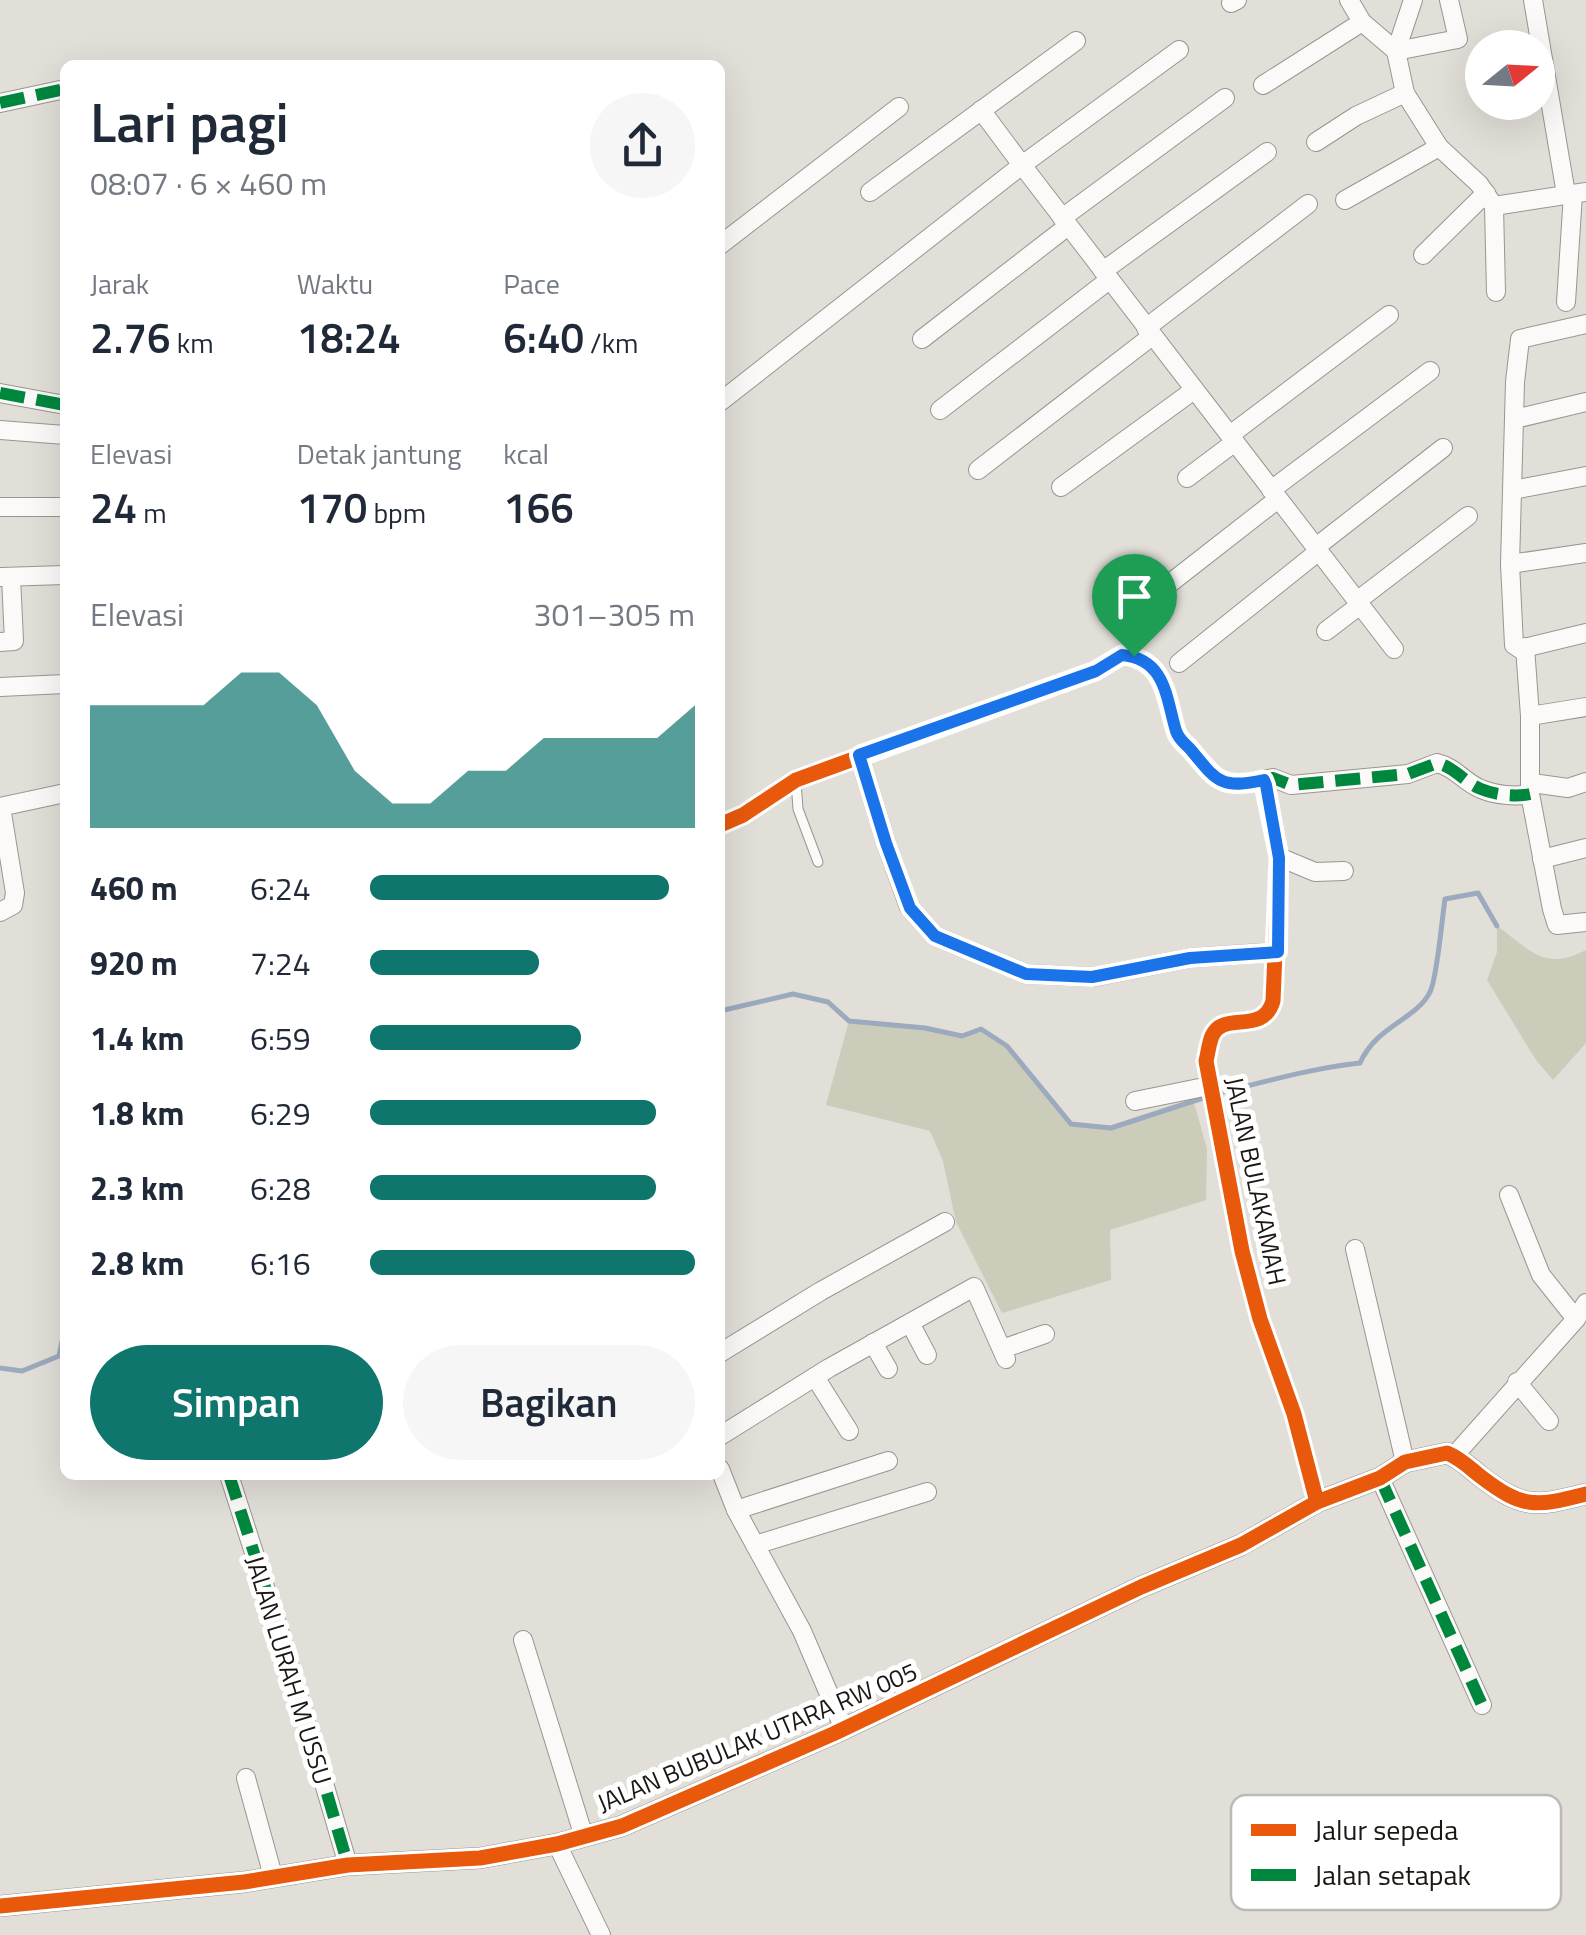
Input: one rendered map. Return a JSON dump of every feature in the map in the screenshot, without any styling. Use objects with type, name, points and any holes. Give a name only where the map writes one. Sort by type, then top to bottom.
[{"type":"street","points":[[1350,0],[1362,22],[1396,51]]},
{"type":"street","points":[[1413,0],[1396,51],[1406,93],[1439,147],[1490,200],[1496,292]]},
{"type":"street","points":[[1396,51],[1458,39],[1449,0]]},
{"type":"street","points":[[1533,0],[1575,193],[1566,302]]},
{"type":"street","points":[[1263,85],[1362,22]]},
{"type":"street","points":[[870,192],[1076,40]]},
{"type":"street","points":[[725,398],[1022,166],[1180,50]]},
{"type":"street","points":[[0,103],[60,90]]},
{"type":"street","points":[[1316,142],[1356,116],[1406,93]]},
{"type":"street","points":[[922,339],[1225,98]]},
{"type":"street","points":[[725,241],[899,106]]},
{"type":"street","points":[[981,110],[1394,649]]},
{"type":"street","points":[[1345,200],[1439,147]]},
{"type":"street","points":[[940,410],[1106,275],[1267,152]]},
{"type":"street","points":[[1423,256],[1490,200],[1575,193]]},
{"type":"street","points":[[978,470],[1308,204]]},
{"type":"street","points":[[1187,478],[1389,315]]},
{"type":"street","points":[[1586,324],[1520,339],[1510,564],[1514,645],[1525,647],[1586,633]]},
{"type":"street","points":[[1146,602],[1430,371]]},
{"type":"street","points":[[1062,487],[1194,390]]},
{"type":"street","points":[[0,394],[60,403]]},
{"type":"street","points":[[1515,419],[1586,402]]},
{"type":"street","points":[[0,430],[60,435]]},
{"type":"street","points":[[1179,663],[1443,448]]},
{"type":"street","points":[[1513,490],[1586,476]]},
{"type":"street","points":[[0,507],[60,508]]},
{"type":"street","points":[[1326,631],[1468,516]]},
{"type":"street","points":[[1510,564],[1586,553]]},
{"type":"street","points":[[0,642],[14,641],[6,577],[60,575]]},
{"type":"street","points":[[1525,647],[1531,788],[1542,859],[1557,926],[1586,922]]},
{"type":"street","points":[[725,823],[796,780],[1096,671],[1122,655],[1143,660],[1162,679],[1176,733],[1202,768],[1227,783],[1278,779],[1292,786],[1408,774],[1437,763],[1481,790],[1512,797],[1531,788],[1568,788],[1586,782]]},
{"type":"street","points":[[0,687],[60,684]]},
{"type":"street","points":[[1530,716],[1586,707]]},
{"type":"street","points":[[859,755],[910,908],[935,936],[1026,974],[1092,977],[1190,958],[1278,952]]},
{"type":"street","name":"JALAN BULAKAMAH","points":[[1264,780],[1279,858],[1274,1000],[1267,1016],[1230,1024],[1212,1033],[1206,1061],[1242,1251],[1260,1319],[1294,1414],[1317,1502]]},
{"type":"street","points":[[0,912],[13,905],[15,892],[0,807],[60,793]]},
{"type":"street","points":[[1542,859],[1586,848]]},
{"type":"street","points":[[1279,858],[1316,872],[1344,871]]},
{"type":"street","points":[[1136,1102],[1208,1086]]},
{"type":"street","points":[[1454,1456],[1581,1311],[1541,1275],[1509,1195]]},
{"type":"street","points":[[725,1350],[821,1290],[945,1222]]},
{"type":"street","points":[[1355,1249],[1405,1462],[1447,1453],[1510,1499],[1536,1504],[1585,1496]]},
{"type":"street","points":[[725,1433],[816,1376],[974,1287],[1004,1354],[1045,1334]]},
{"type":"street","points":[[910,1323],[926,1355]]},
{"type":"street","points":[[873,1343],[888,1369]]},
{"type":"street","points":[[816,1376],[849,1430]]},
{"type":"street","points":[[1517,1382],[1549,1421]]},
{"type":"street","points":[[736,1510],[888,1461]]},
{"type":"street","name":"JALAN BUBULAK UTARA RW 005","points":[[0,1906],[348,1865],[480,1858],[584,1837],[644,1816],[844,1729],[1141,1587],[1241,1545],[1317,1502],[1380,1478],[1405,1462]]},
{"type":"street","points":[[1380,1478],[1482,1705]]},
{"type":"street","name":"JALAN LURAH M USSU","points":[[231,1480],[348,1865]]},
{"type":"street","points":[[724,1480],[754,1545],[802,1631],[844,1729]]},
{"type":"street","points":[[754,1545],[926,1492]]},
{"type":"street","points":[[523,1640],[584,1837]]},
{"type":"street","points":[[246,1778],[274,1876]]},
{"type":"street","points":[[558,1844],[600,1935]]},
{"type":"lane","points":[[796,780],[798,809],[818,862]]},
{"type":"green space","points":[[1497,926],[1529,950],[1548,958],[1559,959],[1586,950],[1586,1043],[1553,1080],[1536,1060],[1487,980],[1497,952]]},
{"type":"green space","points":[[849,1021],[925,1028],[962,1036],[981,1029],[1007,1046],[1071,1124],[1111,1128],[1194,1103],[1207,1149],[1206,1200],[1110,1230],[1111,1280],[1002,1313],[956,1222],[943,1161],[930,1131],[826,1105]]},
{"type":"waterway","points":[[1218,1093],[1360,1063],[1376,1040],[1416,1010],[1430,992],[1445,899],[1478,893],[1497,926]]},
{"type":"waterway","points":[[725,1010],[793,994],[828,1002],[849,1021],[925,1028],[962,1036],[981,1029],[1007,1046],[1071,1124],[1111,1128],[1203,1098]]},
{"type":"waterway","points":[[0,1368],[22,1371],[59,1356],[60,1351]]},
{"type":"marked path","points":[[0,103],[60,90]]},
{"type":"marked path","points":[[0,393],[60,404]]},
{"type":"marked path","points":[[859,755],[909,907],[935,936],[1026,974],[1093,977],[1190,958],[1277,952]]},
{"type":"marked path","points":[[1263,780],[1273,778],[1291,785],[1408,774],[1437,763],[1487,791],[1530,794]]},
{"type":"marked path","points":[[1380,1478],[1482,1705]]},
{"type":"marked path","points":[[231,1480],[348,1865]]},
{"type":"cycle path","points":[[725,823],[796,780],[1095,671],[1122,655],[1136,658],[1155,672],[1179,737],[1214,775],[1228,783],[1263,780],[1279,857],[1273,1001],[1261,1018],[1217,1028],[1206,1061],[1242,1251],[1260,1319],[1294,1414],[1317,1502]]},
{"type":"cycle path","points":[[0,1906],[244,1882],[348,1865],[480,1858],[557,1844],[622,1826],[833,1734],[1141,1587],[1241,1545],[1317,1502],[1380,1478],[1405,1462],[1447,1453],[1508,1495],[1530,1502],[1586,1494]]},
{"type":"route","points":[[1122,655],[1134,656],[1162,679],[1176,733],[1202,768],[1227,783],[1264,780],[1279,858],[1278,952],[1190,958],[1092,977],[1026,974],[935,936],[910,908],[859,755],[1096,671],[1122,655]]}]
